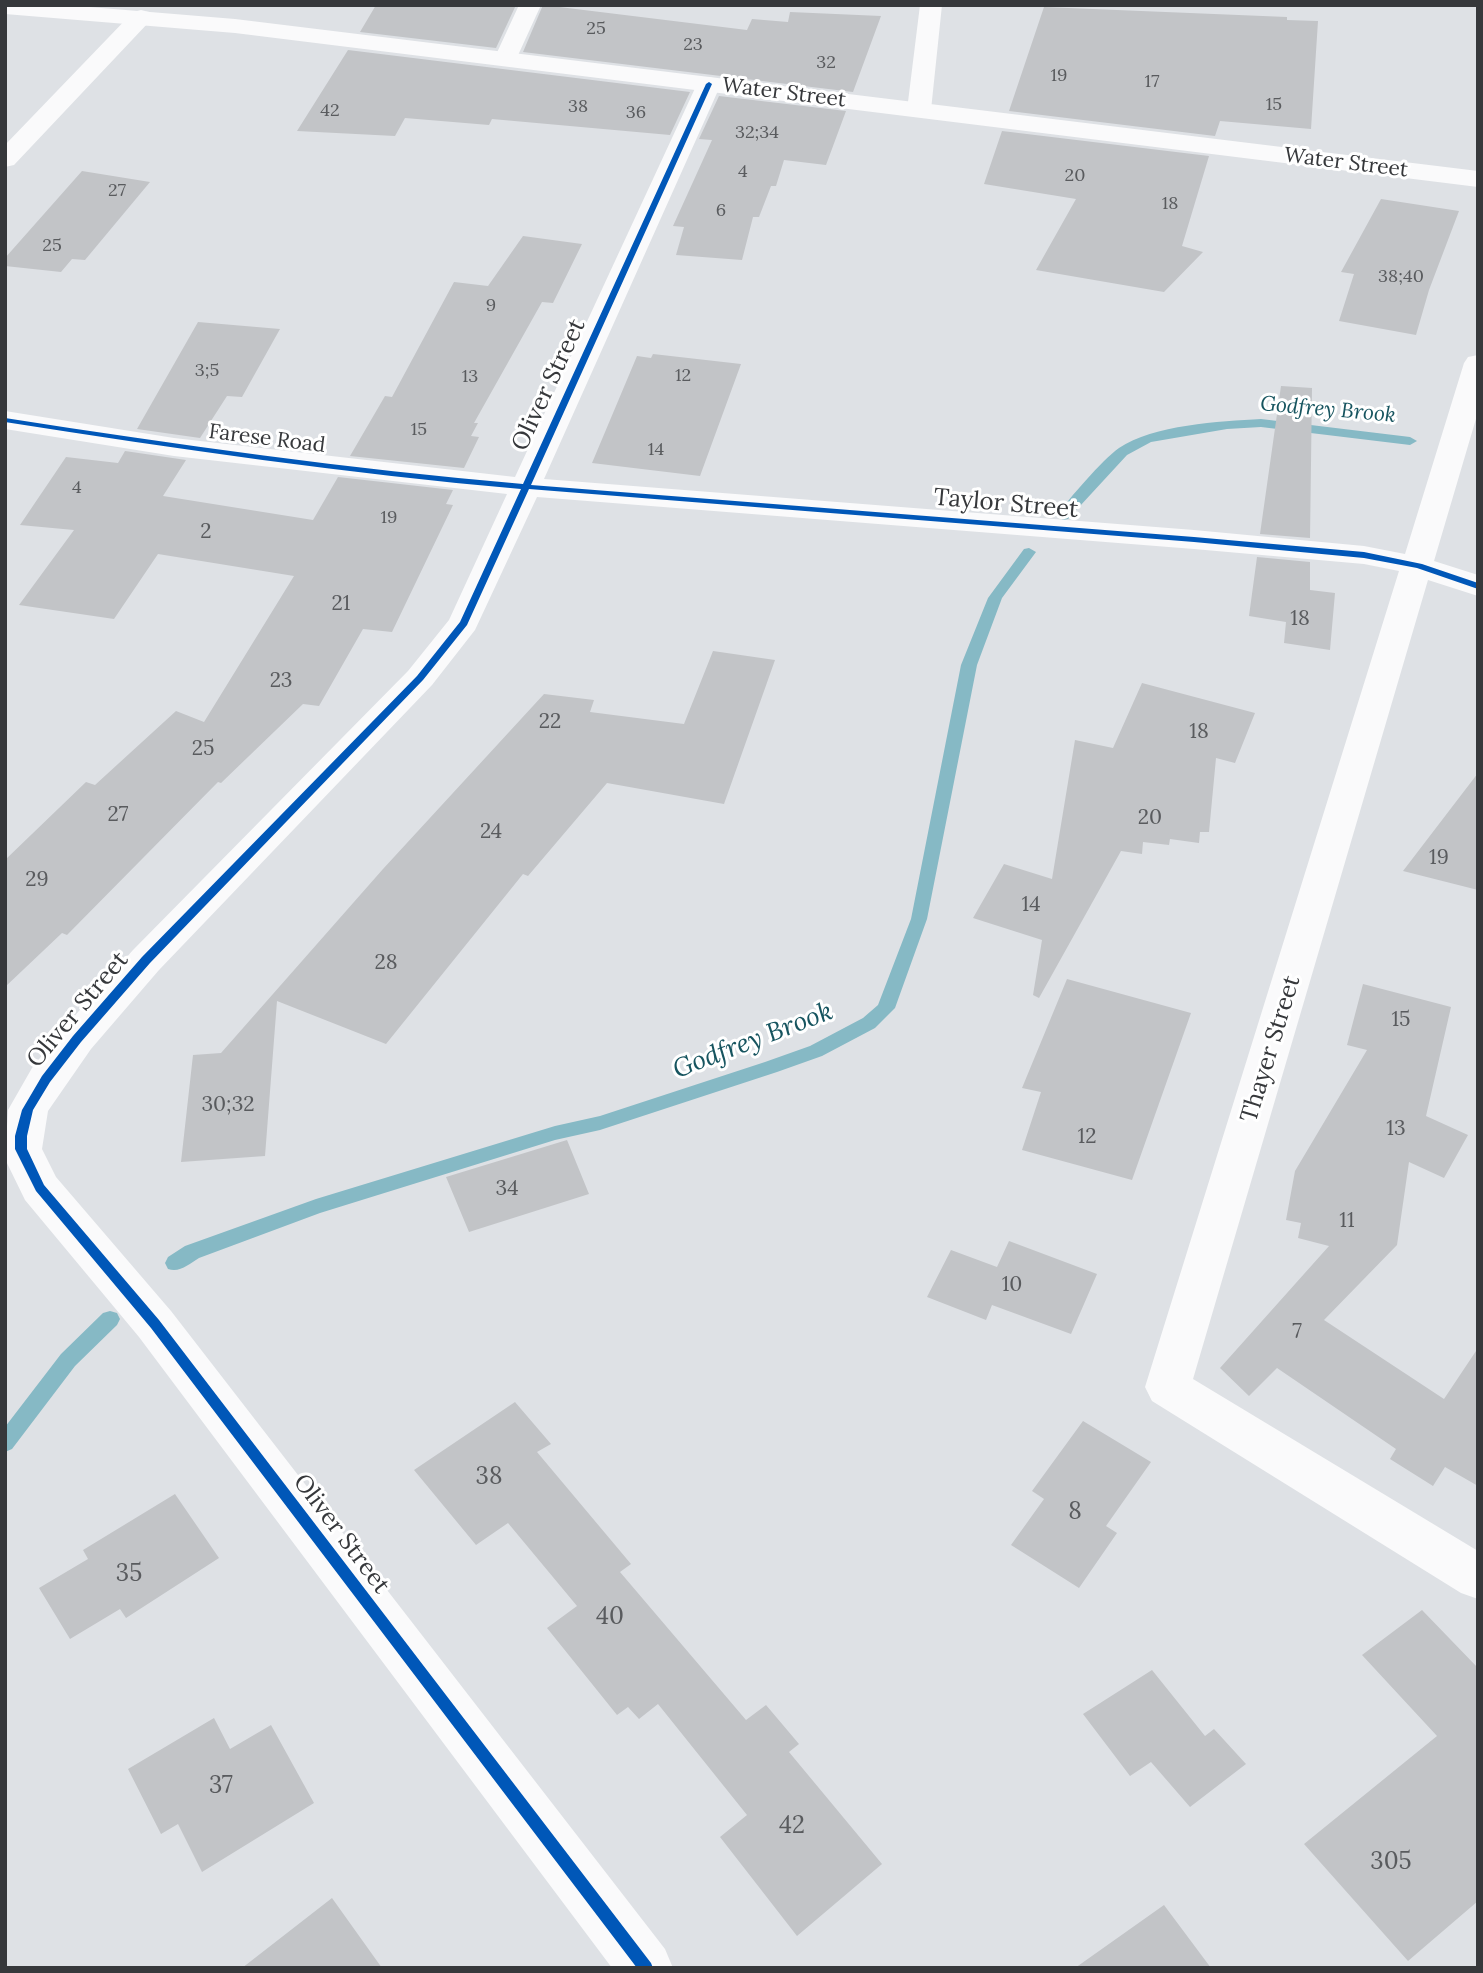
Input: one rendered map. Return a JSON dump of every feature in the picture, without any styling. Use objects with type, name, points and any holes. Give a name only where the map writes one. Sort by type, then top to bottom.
[{"type":"street","points":[[506,59],[530,5]]},
{"type":"street","points":[[919,110],[931,5]]},
{"type":"street","name":"Water Street","points":[[5,7],[141,17],[506,59],[1478,179]]},
{"type":"street","points":[[5,160],[141,17]]},
{"type":"street","name":"Oliver Street","points":[[646,1968],[148,1316],[40,1188],[21,1149],[28,1111],[46,1079],[85,1030],[146,960],[420,677],[456,634],[476,602],[526,485],[709,84]]},
{"type":"street","name":"Thayer Street","points":[[1478,363],[1419,566],[1168,1387],[1478,1577]]},
{"type":"street","name":"Farese Road","points":[[5,420],[143,443],[526,485]]},
{"type":"street","name":"Taylor Street","points":[[526,485],[1342,553],[1419,566],[1478,586]]},
{"type":"building","points":[[376,5],[516,5],[496,48],[360,32]]},
{"type":"building","points":[[543,5],[747,30],[752,19],[788,22],[790,12],[881,16],[853,92],[523,52]]},
{"type":"building","points":[[1044,7],[1287,17],[1287,20],[1318,21],[1311,129],[1220,121],[1215,136],[1009,111]]},
{"type":"building","points":[[348,50],[690,92],[670,135],[492,119],[489,125],[405,118],[395,136],[297,131]]},
{"type":"building","points":[[719,96],[846,111],[826,165],[784,160],[776,186],[771,186],[759,217],[753,217],[742,260],[676,255],[684,227],[673,226],[712,140],[699,139]]},
{"type":"building","points":[[1002,131],[1209,156],[1182,246],[1203,252],[1164,292],[1036,270],[1076,199],[984,184]]},
{"type":"building","points":[[82,171],[150,182],[85,260],[72,259],[61,272],[5,266],[5,258]]},
{"type":"building","points":[[1381,199],[1459,211],[1429,290],[1416,335],[1339,321],[1354,274],[1341,272]]},
{"type":"building","points":[[523,236],[582,244],[553,303],[542,302],[474,423],[478,423],[471,436],[479,437],[464,468],[350,456],[385,396],[392,397],[454,282],[488,286]]},
{"type":"building","points":[[198,322],[280,329],[242,397],[227,396],[200,438],[137,429]]},
{"type":"building","points":[[653,354],[741,364],[700,476],[592,463],[637,356],[651,358]]},
{"type":"building","points":[[1281,386],[1312,388],[1310,538],[1260,534]]},
{"type":"building","points":[[125,451],[186,460],[163,496],[313,520],[338,477],[453,490],[446,504],[453,505],[392,632],[363,629],[319,706],[303,704],[221,783],[218,782],[67,935],[62,933],[5,987],[5,860],[86,782],[95,785],[176,711],[204,722],[294,576],[158,554],[114,619],[19,605],[74,530],[20,525],[66,457],[118,463]]},
{"type":"building","points":[[1257,557],[1310,562],[1310,590],[1335,593],[1330,650],[1284,643],[1286,622],[1249,616]]},
{"type":"building","points":[[713,651],[775,660],[724,804],[607,783],[528,876],[523,874],[386,1044],[277,1001],[265,1156],[181,1162],[193,1055],[221,1053],[383,869],[544,694],[594,700],[590,712],[684,724]]},
{"type":"building","points":[[1142,683],[1255,713],[1235,763],[1216,758],[1209,832],[1200,832],[1199,843],[1170,839],[1169,845],[1143,842],[1142,854],[1121,851],[1039,998],[1033,995],[1042,940],[973,918],[1004,864],[1052,879],[1075,740],[1113,748]]},
{"type":"building","points":[[1478,773],[1478,890],[1403,871]]},
{"type":"building","points":[[1067,979],[1191,1013],[1132,1180],[1022,1150],[1041,1092],[1022,1088]]},
{"type":"building","points":[[1363,984],[1451,1007],[1426,1116],[1468,1135],[1444,1178],[1409,1162],[1397,1245],[1324,1320],[1444,1399],[1478,1348],[1478,1486],[1445,1467],[1433,1486],[1390,1459],[1396,1449],[1277,1368],[1249,1396],[1220,1368],[1329,1246],[1298,1238],[1301,1223],[1286,1220],[1295,1171],[1367,1050],[1347,1045]]},
{"type":"building","points":[[567,1140],[589,1194],[469,1232],[446,1177]]},
{"type":"building","points":[[1009,1241],[1097,1274],[1071,1334],[992,1305],[986,1320],[927,1297],[951,1250],[997,1267]]},
{"type":"building","points":[[515,1402],[551,1444],[537,1452],[631,1564],[620,1572],[746,1720],[766,1705],[799,1744],[789,1752],[882,1864],[797,1936],[720,1837],[747,1815],[658,1704],[639,1719],[628,1707],[617,1715],[547,1628],[577,1606],[508,1523],[476,1545],[414,1470]]},
{"type":"building","points":[[1083,1421],[1151,1462],[1106,1526],[1117,1533],[1079,1588],[1011,1545],[1044,1499],[1032,1491]]},
{"type":"building","points":[[175,1494],[219,1558],[126,1618],[120,1609],[70,1639],[39,1588],[88,1559],[83,1550]]},
{"type":"building","points":[[1422,1610],[1478,1668],[1478,1901],[1408,1961],[1304,1844],[1437,1736],[1362,1655]]},
{"type":"building","points":[[1152,1670],[1205,1736],[1214,1729],[1246,1764],[1190,1807],[1151,1762],[1130,1776],[1083,1714]]},
{"type":"building","points":[[214,1718],[230,1749],[271,1725],[314,1803],[202,1872],[178,1824],[161,1834],[128,1769]]},
{"type":"building","points":[[332,1898],[382,1968],[242,1968]]},
{"type":"building","points":[[1164,1905],[1211,1968],[1075,1968]]},
{"type":"waterway","name":"Godfrey Brook","points":[[1063,516],[1122,452],[1147,439],[1227,425],[1261,423],[1410,441]]},
{"type":"waterway","name":"Godfrey Brook","points":[[175,1263],[192,1252],[316,1207],[555,1133],[600,1123],[771,1067],[816,1051],[869,1023],[886,1008],[919,919],[969,665],[995,598],[1029,552]]},
{"type":"waterway","name":"Godfrey Brook","points":[[5,1443],[68,1360],[110,1319]]},
{"type":"cycle path","points":[[646,1968],[155,1324],[40,1188],[21,1149],[21,1136],[28,1110],[46,1079],[77,1039],[146,960],[420,678],[464,623],[709,84]]},
{"type":"cycle path","points":[[5,420],[174,447],[513,486],[1364,555],[1419,566],[1478,586]]}]
